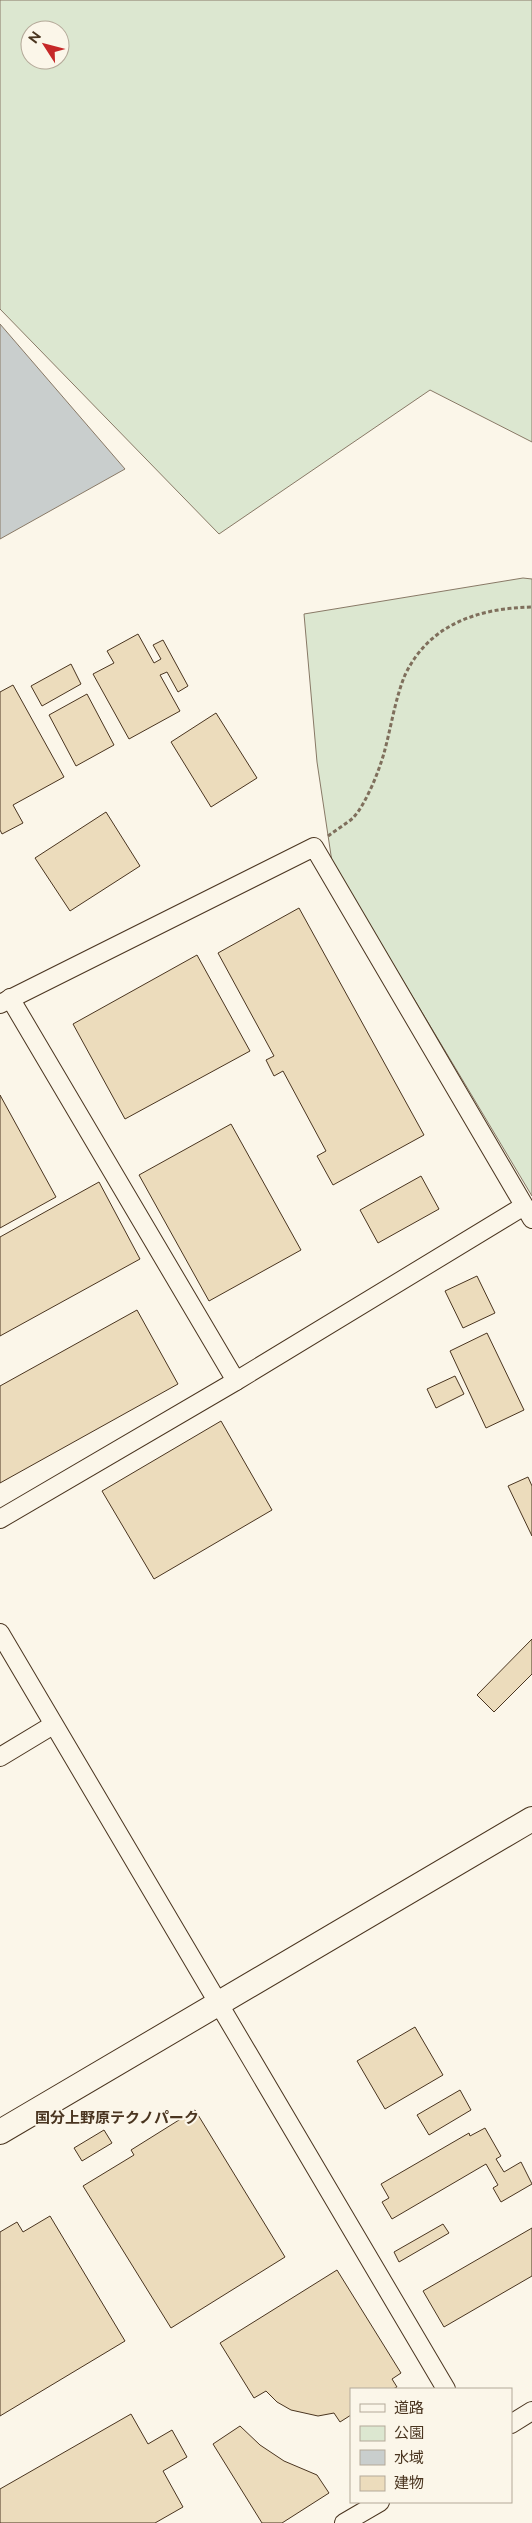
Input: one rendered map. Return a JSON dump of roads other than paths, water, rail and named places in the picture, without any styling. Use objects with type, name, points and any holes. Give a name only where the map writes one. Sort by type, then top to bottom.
[{"type":"street","points":[[0,1519],[528,1213],[314,847],[5,1001],[236,1381]]},
{"type":"street","points":[[0,1633],[217,2004],[445,2388]]},
{"type":"street","points":[[0,1757],[53,1725]]},
{"type":"street","points":[[0,2132],[532,1818]]},
{"type":"street","points":[[512,2423],[532,2411]]},
{"type":"street","points":[[344,2523],[378,2503]]},
{"type":"water","points":[[0,324],[125,469],[0,539]]},
{"type":"district","name":"国分上野原テクノパーク","points":[[117,2118]]}]
